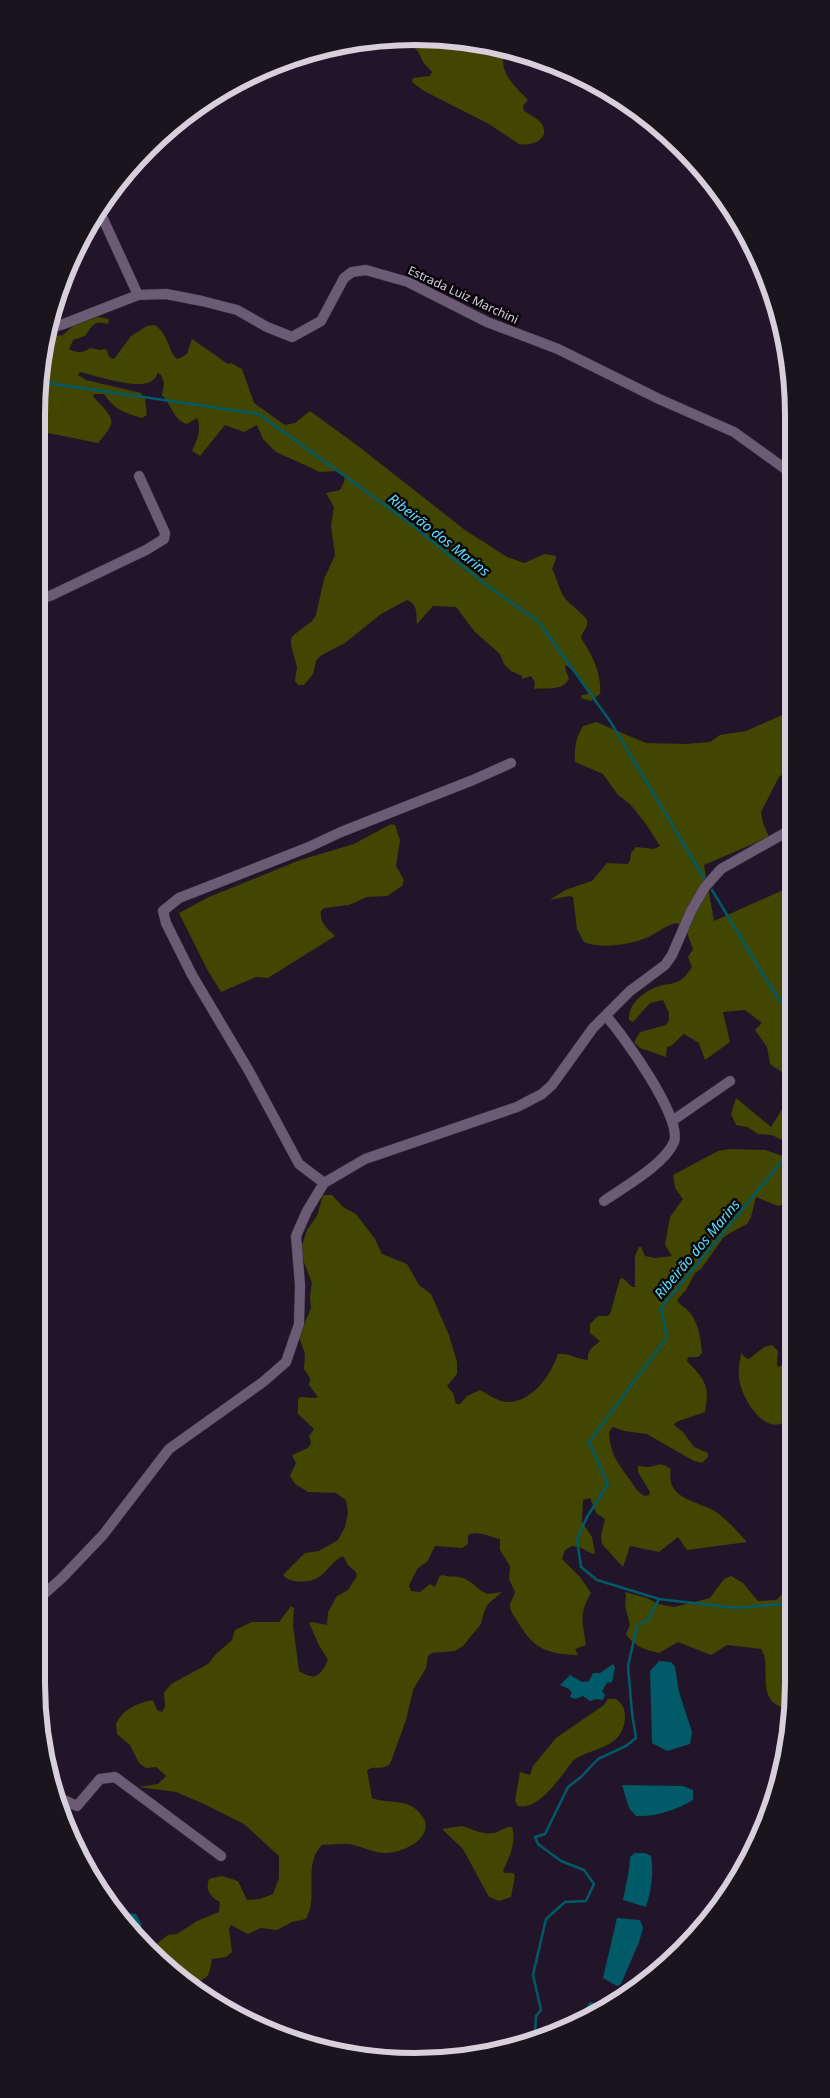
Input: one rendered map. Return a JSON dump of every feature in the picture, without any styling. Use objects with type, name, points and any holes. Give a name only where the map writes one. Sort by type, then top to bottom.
[{"type":"street","points":[[102,217],[119,250],[138,296]]},
{"type":"street","name":"Estrada Luiz Marchini","points":[[56,326],[138,296],[166,294],[202,300],[237,310],[267,327],[292,337],[321,320],[344,278],[352,272],[366,270],[408,282],[487,322],[558,349],[659,400],[734,432],[785,468]]},
{"type":"street","points":[[45,598],[146,550],[164,539],[165,533],[140,476]]},
{"type":"street","points":[[324,1183],[299,1164],[249,1071],[192,975],[166,923],[163,911],[179,898],[474,780],[511,763]]},
{"type":"street","points":[[45,1593],[103,1535],[169,1449],[263,1382],[286,1362],[299,1324],[300,1285],[296,1236],[324,1183],[365,1160],[517,1107],[542,1094],[552,1085],[593,1028],[630,990],[665,965],[672,955],[691,911],[705,887],[721,869],[785,833]]},
{"type":"street","points":[[604,1201],[658,1162],[674,1142],[676,1130],[649,1076],[619,1030],[606,1016]]},
{"type":"street","points":[[672,1121],[730,1081]]},
{"type":"street","points":[[64,1800],[77,1806],[100,1779],[115,1777],[220,1856]]},
{"type":"shaded area","points":[[410,45],[463,48],[503,56],[503,64],[508,77],[528,100],[523,106],[524,111],[537,119],[543,126],[544,131],[541,139],[533,143],[519,144],[489,124],[424,91],[412,82],[413,78],[430,76],[432,72],[423,62],[418,51]]},
{"type":"shaded area","points":[[98,317],[109,319],[108,324],[95,324],[85,336],[73,340],[69,349],[80,352],[90,348],[104,349],[107,350],[109,357],[114,359],[131,336],[147,326],[155,325],[160,329],[172,353],[178,359],[187,354],[192,339],[228,364],[231,363],[242,369],[254,403],[285,425],[295,423],[310,411],[465,530],[507,557],[524,563],[545,554],[556,556],[552,569],[561,592],[587,620],[587,625],[581,638],[598,672],[600,694],[591,701],[581,698],[582,695],[588,694],[588,690],[566,665],[565,668],[569,679],[562,686],[534,689],[535,682],[531,676],[522,679],[522,676],[511,671],[504,664],[500,654],[475,632],[456,607],[433,606],[417,624],[415,607],[407,600],[381,614],[345,643],[320,656],[316,661],[313,674],[304,685],[298,685],[295,681],[297,667],[291,638],[312,621],[316,615],[324,579],[335,555],[331,526],[334,507],[326,493],[340,490],[345,475],[338,471],[320,472],[276,452],[263,439],[257,425],[244,432],[225,425],[200,456],[192,451],[199,431],[197,418],[187,424],[176,416],[162,395],[164,383],[161,375],[158,373],[150,382],[135,384],[80,372],[78,375],[86,380],[141,393],[145,399],[147,415],[142,418],[125,412],[112,404],[104,394],[94,394],[93,396],[109,414],[111,419],[109,429],[98,443],[48,433],[45,416],[46,391],[52,343],[54,336],[63,335],[74,325]]},
{"type":"shaded area","points":[[785,714],[785,772],[779,777],[761,812],[769,837],[704,865],[714,921],[785,889],[785,1074],[770,1064],[767,1047],[755,1030],[762,1023],[745,1010],[723,1012],[730,1042],[705,1060],[699,1043],[684,1034],[671,1046],[667,1047],[666,1057],[640,1048],[634,1042],[640,1032],[666,1025],[669,1020],[669,1013],[663,1000],[650,1003],[633,1022],[629,1020],[631,1008],[643,994],[659,986],[680,981],[692,967],[688,957],[693,949],[687,933],[677,923],[631,943],[606,946],[591,944],[584,942],[577,929],[573,897],[569,896],[550,900],[565,890],[592,881],[607,863],[628,864],[631,853],[636,847],[654,849],[660,846],[646,824],[630,804],[618,795],[603,774],[575,762],[576,743],[583,726],[596,722],[646,743],[685,744],[710,742],[720,735],[746,731]]},
{"type":"shaded area","points":[[391,824],[395,825],[400,840],[396,866],[404,880],[402,886],[387,896],[367,897],[349,905],[324,908],[321,911],[322,922],[335,936],[268,978],[256,977],[221,992],[208,971],[179,913],[209,897],[300,860],[354,844]]},
{"type":"shaded area","points":[[736,1098],[771,1127],[784,1106],[785,1142],[772,1135],[758,1134],[747,1127],[736,1125],[731,1114]]},
{"type":"shaded area","points":[[730,1149],[765,1150],[785,1157],[785,1204],[778,1206],[756,1197],[751,1217],[747,1224],[723,1238],[701,1269],[695,1273],[686,1290],[677,1300],[694,1318],[698,1328],[702,1353],[698,1357],[688,1357],[687,1361],[702,1378],[707,1395],[705,1412],[676,1422],[674,1425],[683,1432],[694,1447],[708,1453],[708,1457],[702,1463],[694,1461],[647,1434],[624,1431],[613,1427],[609,1432],[614,1456],[639,1492],[645,1496],[649,1495],[650,1492],[638,1472],[638,1466],[650,1467],[661,1464],[667,1466],[671,1469],[670,1480],[673,1488],[679,1494],[719,1514],[747,1542],[687,1550],[678,1537],[659,1552],[630,1546],[623,1567],[602,1544],[601,1536],[605,1519],[596,1513],[590,1498],[583,1500],[582,1522],[592,1537],[595,1553],[593,1554],[579,1547],[572,1546],[565,1550],[562,1559],[580,1577],[591,1593],[584,1607],[582,1619],[586,1645],[575,1649],[578,1655],[550,1652],[537,1645],[525,1633],[510,1608],[515,1592],[509,1579],[510,1566],[500,1550],[500,1539],[472,1534],[468,1535],[468,1544],[462,1548],[435,1546],[427,1562],[418,1568],[409,1585],[411,1591],[420,1592],[430,1584],[435,1587],[439,1577],[442,1575],[463,1578],[487,1594],[502,1592],[488,1604],[481,1624],[463,1646],[455,1651],[432,1653],[428,1656],[426,1668],[413,1690],[406,1720],[390,1764],[367,1770],[372,1798],[400,1802],[414,1808],[425,1821],[426,1828],[424,1834],[407,1848],[386,1853],[349,1844],[322,1845],[316,1853],[313,1862],[310,1910],[306,1919],[292,1922],[277,1930],[261,1928],[248,1934],[231,1925],[229,1929],[232,1952],[226,1957],[212,1959],[207,1976],[197,1982],[154,1946],[168,1935],[177,1934],[197,1921],[219,1912],[220,1902],[211,1895],[208,1889],[209,1879],[222,1876],[238,1881],[247,1900],[260,1899],[273,1894],[279,1878],[279,1856],[244,1824],[204,1804],[176,1792],[139,1787],[158,1784],[166,1776],[156,1767],[146,1768],[139,1763],[130,1745],[117,1734],[116,1724],[122,1714],[136,1705],[147,1701],[153,1700],[157,1710],[162,1712],[165,1707],[164,1693],[171,1684],[208,1664],[232,1640],[235,1630],[252,1622],[279,1622],[291,1606],[294,1608],[293,1625],[299,1671],[309,1676],[316,1676],[320,1674],[328,1660],[309,1623],[327,1625],[328,1612],[337,1596],[348,1590],[357,1576],[356,1572],[348,1565],[343,1556],[315,1579],[300,1582],[290,1580],[283,1575],[305,1553],[319,1551],[338,1540],[345,1527],[348,1513],[346,1500],[336,1493],[308,1492],[295,1484],[290,1476],[296,1463],[292,1455],[308,1448],[311,1443],[309,1436],[314,1429],[298,1414],[298,1399],[301,1397],[318,1397],[309,1385],[310,1378],[304,1369],[305,1354],[299,1337],[311,1308],[312,1283],[302,1257],[302,1245],[307,1230],[317,1216],[323,1195],[332,1195],[343,1207],[356,1214],[375,1239],[382,1254],[407,1264],[419,1285],[431,1294],[449,1335],[457,1362],[457,1374],[447,1386],[453,1393],[456,1404],[460,1404],[467,1396],[480,1390],[498,1400],[511,1402],[520,1400],[537,1388],[550,1372],[558,1354],[567,1354],[588,1360],[590,1351],[600,1341],[590,1333],[590,1324],[598,1316],[610,1314],[620,1279],[623,1278],[632,1287],[635,1287],[635,1256],[639,1247],[641,1247],[645,1256],[655,1258],[672,1256],[665,1245],[670,1217],[683,1199],[675,1188],[673,1175],[718,1151]]},
{"type":"shaded area","points":[[772,1345],[778,1351],[777,1365],[779,1367],[785,1362],[785,1421],[776,1425],[768,1423],[759,1417],[752,1408],[745,1398],[739,1374],[741,1353],[749,1359],[764,1347]]},
{"type":"shaded area","points":[[731,1576],[743,1583],[758,1601],[776,1600],[785,1593],[784,1708],[773,1702],[767,1692],[765,1659],[761,1649],[727,1645],[711,1655],[678,1642],[659,1653],[641,1647],[626,1634],[630,1625],[625,1606],[625,1592],[647,1598],[658,1604],[674,1607],[710,1598],[724,1579]]},
{"type":"shaded area","points":[[608,1699],[616,1699],[622,1705],[625,1712],[624,1726],[617,1738],[606,1746],[575,1759],[549,1791],[534,1803],[518,1806],[515,1801],[520,1772],[530,1775],[533,1766],[556,1738],[604,1705]]},
{"type":"shaded area","points":[[462,1826],[489,1833],[512,1827],[513,1844],[503,1871],[505,1873],[513,1873],[515,1876],[511,1897],[499,1901],[489,1897],[463,1849],[442,1829]]},
{"type":"water","points":[[659,1661],[671,1662],[675,1667],[679,1692],[692,1732],[690,1744],[667,1751],[652,1743],[650,1671]]},
{"type":"water","points":[[613,1664],[615,1667],[612,1682],[607,1683],[602,1691],[605,1695],[603,1700],[590,1701],[583,1696],[575,1699],[570,1697],[572,1693],[569,1689],[560,1685],[570,1675],[582,1682],[589,1681],[593,1673],[600,1673]]},
{"type":"water","points":[[622,1785],[683,1786],[693,1790],[693,1800],[666,1812],[636,1816],[629,1808]]},
{"type":"water","points":[[635,1853],[645,1853],[651,1856],[652,1882],[646,1907],[623,1900],[630,1857]]},
{"type":"water","points":[[125,1913],[136,1914],[142,1925],[139,1930]]},
{"type":"water","points":[[617,1918],[640,1920],[643,1928],[621,1984],[617,1986],[603,1978]]},
{"type":"water","points":[[590,2002],[599,2004],[583,2013]]},
{"type":"waterway","name":"Ribeirão dos Marins","points":[[47,383],[259,414],[411,524],[485,584],[538,621],[610,721],[704,878]]},
{"type":"waterway","name":"Ribeirão dos Marins","points":[[712,890],[785,1008]]},
{"type":"waterway","name":"Ribeirão dos Marins","points":[[785,1157],[661,1308],[667,1337],[589,1442],[608,1484],[587,1517],[577,1539],[581,1567],[597,1580],[659,1599],[735,1608],[785,1604]]},
{"type":"waterway","points":[[535,2033],[536,2016],[541,2010],[533,1975],[546,1919],[565,1902],[586,1901],[594,1884],[584,1870],[561,1861],[538,1844],[535,1837],[545,1834],[568,1787],[581,1777],[598,1759],[626,1746],[636,1738],[628,1666],[637,1626],[648,1620],[659,1599]]}]
